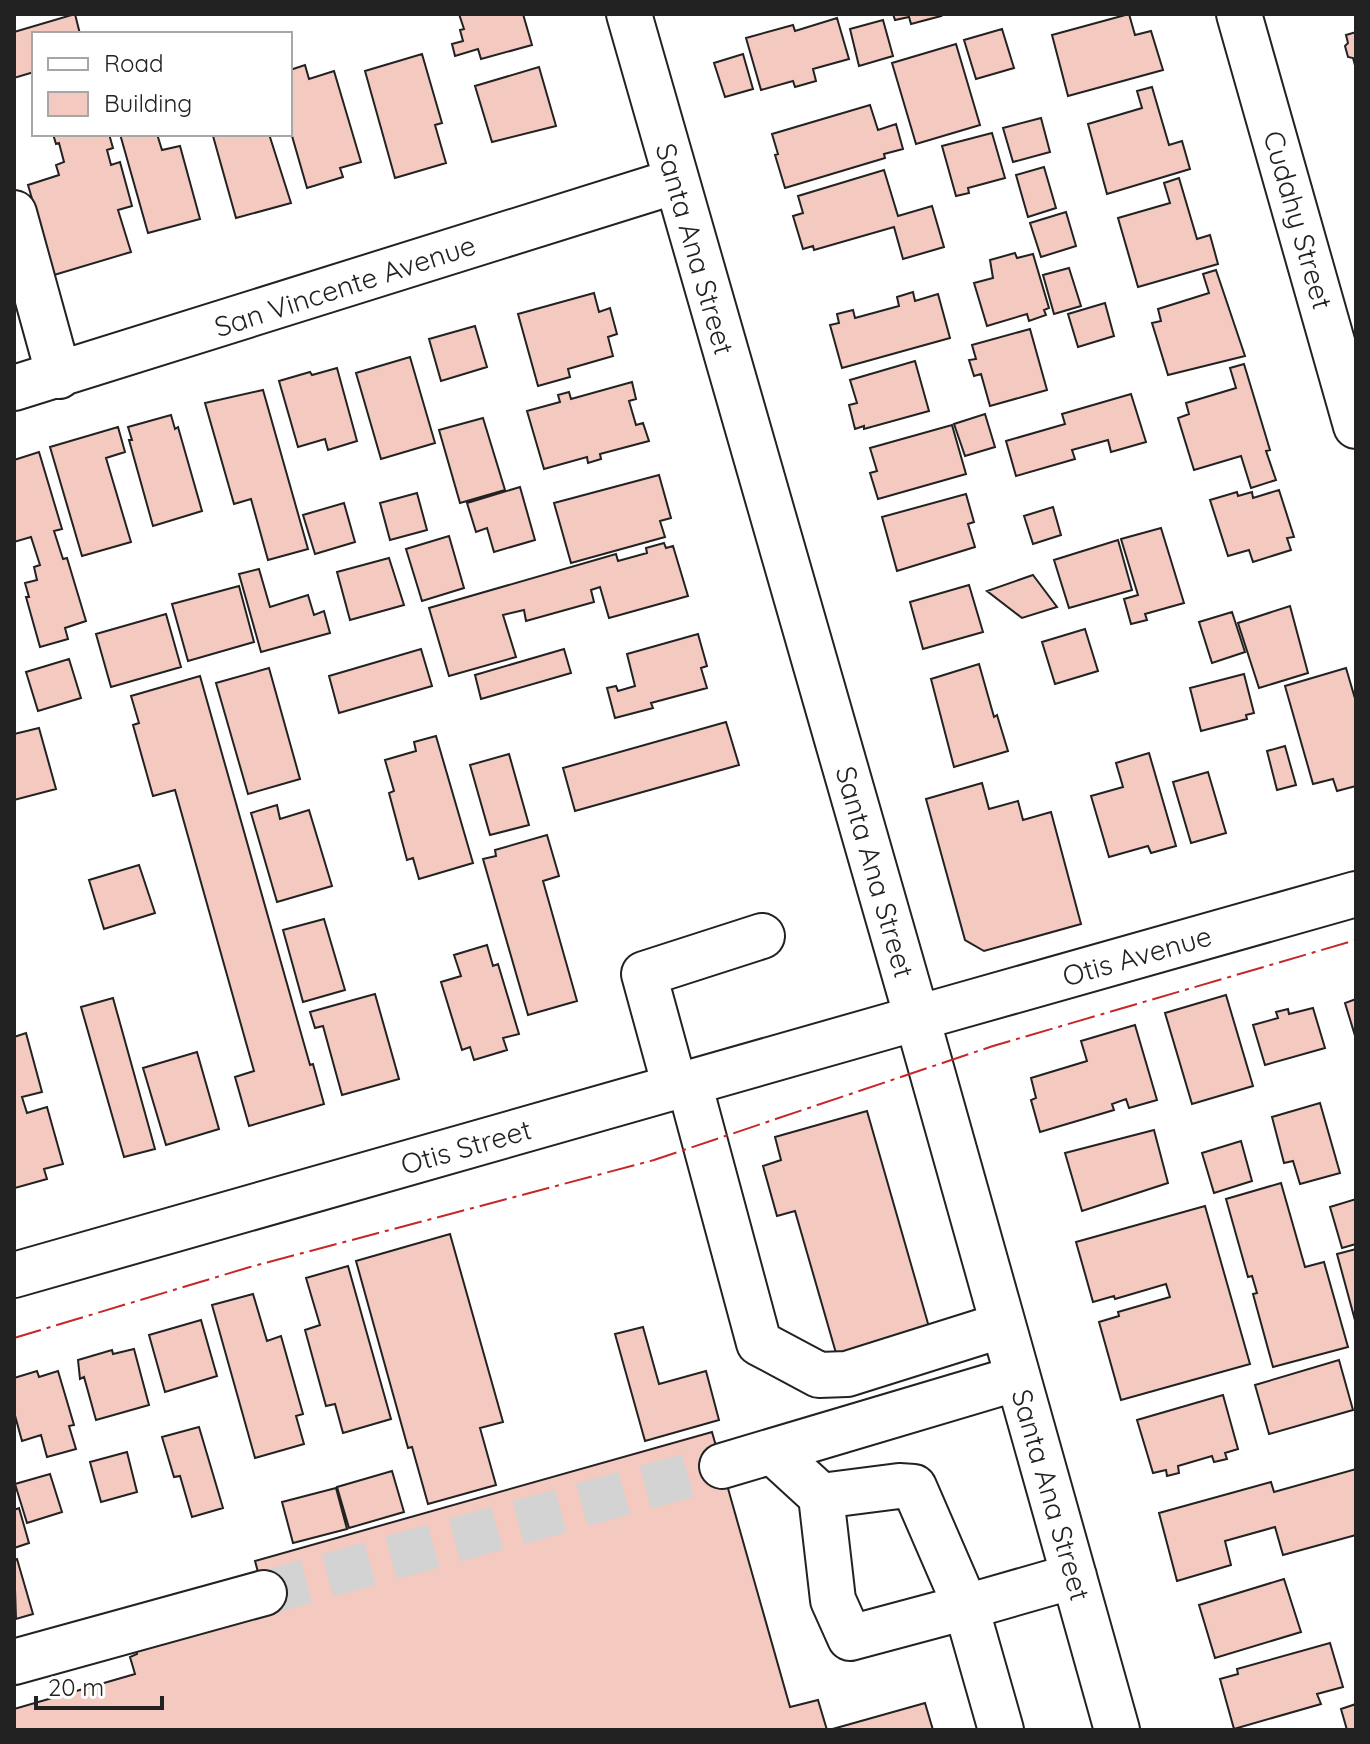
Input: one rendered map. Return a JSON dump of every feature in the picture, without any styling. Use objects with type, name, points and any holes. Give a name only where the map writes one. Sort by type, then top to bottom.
[{"type":"street","name":"Santa Ana Street","points":[[629,14],[1117,1730]]},
{"type":"street","name":"Cudahy Street","points":[[1239,14],[1356,426]]},
{"type":"street","name":"San Vincente Avenue","points":[[14,388],[676,181]]},
{"type":"street","points":[[14,213],[59,376]]},
{"type":"street","name":"Otis Avenue","points":[[917,1018],[1356,894]]},
{"type":"street","points":[[762,936],[644,974],[682,1085],[759,1343],[819,1375],[847,1374],[1003,1325]]},
{"type":"street","name":"Otis Street","points":[[14,1275],[917,1018]]},
{"type":"street","points":[[722,1466],[1018,1378]]},
{"type":"street","points":[[773,1452],[821,1496],[833,1600],[850,1638],[1074,1576]]},
{"type":"street","points":[[821,1496],[899,1486],[914,1487],[966,1607],[1001,1730]]},
{"type":"street","points":[[14,1662],[264,1593]]},
{"type":"building","points":[[75,14],[80,32],[32,32],[32,73],[14,78],[14,32]]},
{"type":"building","points":[[459,14],[523,14],[532,45],[481,59],[478,49],[455,56],[452,44],[463,41],[460,30],[464,29]]},
{"type":"building","points":[[893,14],[941,16],[911,24],[909,17],[895,20]]},
{"type":"building","points":[[1129,14],[1135,35],[1151,31],[1163,70],[1068,96],[1052,35]]},
{"type":"building","points":[[837,18],[849,59],[813,69],[816,81],[795,87],[793,81],[761,90],[746,38],[793,25],[795,31]]},
{"type":"building","points":[[883,20],[893,56],[859,66],[850,29]]},
{"type":"building","points":[[1002,29],[1014,68],[976,79],[964,40]]},
{"type":"building","points":[[1356,32],[1356,69],[1345,46],[1348,43],[1346,35]]},
{"type":"building","points":[[956,44],[980,125],[916,144],[892,63]]},
{"type":"building","points":[[422,54],[442,123],[435,125],[446,163],[395,178],[365,71]]},
{"type":"building","points":[[743,54],[753,89],[725,97],[714,63]]},
{"type":"building","points":[[305,65],[309,79],[334,71],[361,162],[340,168],[343,177],[307,188],[292,136],[292,69]]},
{"type":"building","points":[[539,67],[556,126],[492,142],[475,86]]},
{"type":"building","points":[[1152,87],[1169,145],[1182,141],[1190,169],[1107,194],[1088,124],[1142,108],[1137,91]]},
{"type":"building","points":[[870,105],[878,130],[896,124],[903,149],[884,154],[885,158],[785,188],[772,134]]},
{"type":"building","points":[[1041,118],[1050,152],[1013,162],[1003,128]]},
{"type":"building","points":[[992,133],[1005,178],[968,188],[969,193],[956,196],[942,146]]},
{"type":"building","points":[[54,136],[110,136],[113,148],[107,150],[111,165],[120,162],[132,206],[118,210],[131,252],[54,275],[28,185],[59,175],[56,165],[64,162],[59,143],[56,144]]},
{"type":"building","points":[[121,136],[158,136],[162,150],[180,146],[200,219],[148,233]]},
{"type":"building","points":[[213,136],[270,136],[291,203],[236,218]]},
{"type":"building","points":[[1044,167],[1056,208],[1028,217],[1016,175]]},
{"type":"building","points":[[884,170],[898,216],[932,206],[944,247],[903,259],[894,227],[814,250],[813,246],[803,249],[793,216],[803,213],[798,196]]},
{"type":"building","points":[[1179,178],[1197,239],[1210,235],[1218,264],[1138,287],[1118,218],[1170,203],[1164,183]]},
{"type":"building","points":[[1066,212],[1076,246],[1041,257],[1030,223]]},
{"type":"building","points":[[1015,253],[1017,258],[1033,254],[1049,308],[1044,310],[1046,315],[1029,321],[1027,314],[987,326],[974,283],[993,278],[990,260]]},
{"type":"building","points":[[1069,268],[1081,306],[1054,314],[1043,275]]},
{"type":"building","points":[[1216,270],[1245,356],[1168,375],[1152,323],[1161,321],[1158,309],[1209,293],[1203,274]]},
{"type":"building","points":[[913,292],[915,301],[938,294],[950,338],[842,368],[830,325],[839,323],[837,314],[853,310],[855,318],[899,306],[897,297]]},
{"type":"building","points":[[594,293],[599,312],[610,308],[617,334],[608,337],[613,356],[568,369],[570,377],[538,386],[518,314]]},
{"type":"building","points":[[1105,303],[1114,336],[1078,347],[1068,314]]},
{"type":"building","points":[[475,326],[487,367],[441,381],[429,339]]},
{"type":"building","points":[[1030,329],[1047,390],[990,406],[981,374],[974,376],[969,360],[976,359],[972,345]]},
{"type":"building","points":[[410,357],[435,443],[381,459],[356,373]]},
{"type":"building","points":[[915,361],[929,411],[855,429],[849,405],[857,403],[850,380]]},
{"type":"building","points":[[1244,364],[1276,480],[1251,488],[1241,456],[1194,470],[1178,418],[1189,414],[1186,403],[1236,388],[1230,368]]},
{"type":"building","points":[[337,368],[357,441],[328,450],[325,439],[298,447],[279,381]]},
{"type":"building","points":[[632,382],[636,399],[629,401],[636,425],[643,423],[649,441],[600,454],[601,459],[588,463],[587,457],[544,469],[527,411],[560,402],[558,395],[569,392],[571,399]]},
{"type":"building","points":[[263,390],[308,549],[268,560],[251,499],[234,504],[205,403]]},
{"type":"building","points":[[1131,394],[1146,442],[1111,452],[1108,440],[1072,450],[1075,459],[1016,476],[1006,441],[1065,424],[1062,414]]},
{"type":"building","points":[[985,414],[995,447],[965,456],[954,424]]},
{"type":"building","points":[[171,415],[175,429],[178,427],[202,511],[153,526],[128,427]]},
{"type":"building","points":[[483,418],[505,490],[460,503],[439,430]]},
{"type":"building","points":[[952,425],[966,474],[878,499],[870,473],[877,471],[870,448]]},
{"type":"building","points":[[118,427],[125,452],[106,458],[131,542],[82,556],[50,447]]},
{"type":"building","points":[[39,452],[62,529],[54,531],[63,559],[67,558],[86,621],[65,628],[68,639],[40,647],[25,583],[37,580],[34,567],[40,565],[31,537],[14,542],[14,460]]},
{"type":"building","points":[[659,475],[671,518],[660,521],[665,537],[571,563],[554,503]]},
{"type":"building","points":[[520,487],[535,540],[494,552],[487,528],[476,532],[467,503]]},
{"type":"building","points":[[1279,490],[1294,537],[1287,538],[1291,550],[1253,562],[1249,550],[1228,556],[1210,500],[1237,492],[1238,496],[1252,492],[1253,498]]},
{"type":"building","points":[[417,493],[427,530],[390,540],[380,503]]},
{"type":"building","points":[[966,494],[974,522],[968,524],[975,547],[897,571],[882,517]]},
{"type":"building","points":[[344,503],[355,542],[315,554],[303,515]]},
{"type":"building","points":[[1053,507],[1061,535],[1033,544],[1024,516]]},
{"type":"building","points":[[1161,528],[1184,603],[1145,614],[1147,620],[1131,624],[1124,599],[1138,595],[1121,539]]},
{"type":"building","points":[[449,536],[464,588],[422,601],[406,549]]},
{"type":"building","points":[[1118,540],[1132,590],[1069,608],[1054,560]]},
{"type":"building","points":[[664,543],[666,548],[673,546],[688,596],[609,618],[600,587],[591,590],[594,602],[526,621],[524,610],[503,615],[516,657],[449,676],[429,608],[616,554],[618,561],[647,553],[646,548]]},
{"type":"building","points":[[389,558],[404,605],[350,620],[337,572]]},
{"type":"building","points":[[259,569],[270,607],[308,595],[314,615],[324,611],[330,633],[261,652],[239,574]]},
{"type":"building","points":[[1033,575],[1057,607],[1022,618],[987,591]]},
{"type":"building","points":[[969,585],[983,632],[923,649],[910,602]]},
{"type":"building","points":[[239,586],[254,642],[188,661],[172,604]]},
{"type":"building","points":[[1290,606],[1308,673],[1259,688],[1238,623]]},
{"type":"building","points":[[1232,612],[1245,652],[1212,663],[1199,622]]},
{"type":"building","points":[[166,614],[181,667],[111,687],[96,634]]},
{"type":"building","points":[[1085,629],[1098,671],[1055,684],[1042,642]]},
{"type":"building","points":[[698,634],[707,666],[701,668],[707,688],[651,703],[653,708],[615,718],[607,688],[616,686],[618,691],[635,686],[627,654]]},
{"type":"building","points":[[421,649],[432,686],[339,713],[329,676]]},
{"type":"building","points":[[564,649],[571,673],[481,699],[475,675]]},
{"type":"building","points":[[69,659],[81,698],[38,711],[26,672]]},
{"type":"building","points":[[979,664],[994,717],[997,715],[1008,751],[954,767],[931,679]]},
{"type":"building","points":[[269,668],[300,779],[248,794],[216,683]]},
{"type":"building","points":[[1346,668],[1356,702],[1356,786],[1337,791],[1333,779],[1313,784],[1285,686]]},
{"type":"building","points":[[1244,674],[1254,713],[1246,715],[1247,719],[1201,731],[1190,688]]},
{"type":"building","points":[[200,676],[310,1065],[313,1064],[324,1104],[249,1126],[235,1077],[254,1071],[175,790],[153,796],[133,725],[139,723],[131,696]]},
{"type":"building","points":[[726,722],[739,765],[575,811],[563,768]]},
{"type":"building","points":[[39,728],[56,789],[14,800],[14,734]]},
{"type":"building","points":[[436,736],[473,863],[419,879],[413,858],[407,860],[389,793],[394,791],[385,760],[416,751],[414,742]]},
{"type":"building","points":[[1285,746],[1296,785],[1277,790],[1267,751]]},
{"type":"building","points":[[1149,753],[1176,846],[1151,853],[1148,846],[1109,857],[1091,796],[1123,787],[1116,763]]},
{"type":"building","points":[[509,754],[529,825],[490,835],[470,765]]},
{"type":"building","points":[[1208,772],[1226,833],[1191,843],[1173,782]]},
{"type":"building","points":[[982,783],[989,809],[1018,801],[1023,820],[1051,812],[1081,924],[984,951],[965,940],[926,799]]},
{"type":"building","points":[[277,805],[280,819],[309,810],[332,886],[277,902],[251,813]]},
{"type":"building","points":[[547,835],[559,876],[543,881],[577,1001],[528,1015],[483,859],[496,856],[495,850]]},
{"type":"building","points":[[139,865],[155,913],[104,929],[89,880]]},
{"type":"building","points":[[324,919],[345,990],[303,1002],[283,930]]},
{"type":"building","points":[[487,945],[493,966],[498,964],[519,1034],[503,1038],[507,1050],[474,1060],[470,1047],[462,1050],[441,982],[461,976],[454,955]]},
{"type":"building","points":[[375,994],[399,1079],[342,1095],[323,1026],[315,1028],[310,1012]]},
{"type":"building","points":[[1226,995],[1253,1086],[1192,1104],[1165,1013]]},
{"type":"building","points":[[113,998],[155,1149],[124,1157],[81,1007]]},
{"type":"building","points":[[1356,999],[1356,1039],[1345,1003]]},
{"type":"building","points":[[1313,1008],[1325,1048],[1265,1065],[1253,1025],[1278,1018],[1276,1012],[1288,1009],[1289,1014]]},
{"type":"building","points":[[1135,1025],[1157,1100],[1129,1108],[1126,1099],[1112,1104],[1114,1110],[1040,1132],[1031,1100],[1036,1098],[1031,1078],[1087,1061],[1081,1041]]},
{"type":"building","points":[[26,1033],[42,1092],[22,1097],[27,1113],[47,1107],[63,1164],[44,1169],[47,1179],[15,1188],[14,1037]]},
{"type":"building","points":[[197,1052],[219,1129],[166,1145],[143,1068]]},
{"type":"building","points":[[1320,1103],[1340,1173],[1300,1184],[1293,1161],[1284,1163],[1272,1117]]},
{"type":"building","points":[[867,1111],[931,1334],[838,1360],[795,1211],[777,1216],[763,1166],[781,1160],[775,1137]]},
{"type":"building","points":[[1154,1130],[1168,1183],[1082,1211],[1065,1153]]},
{"type":"building","points":[[1241,1141],[1252,1181],[1214,1193],[1202,1153]]},
{"type":"building","points":[[1281,1183],[1305,1267],[1324,1262],[1348,1347],[1273,1367],[1253,1294],[1257,1293],[1252,1276],[1248,1277],[1226,1199]]},
{"type":"building","points":[[1356,1199],[1356,1244],[1342,1248],[1330,1207]]},
{"type":"building","points":[[1205,1206],[1250,1364],[1121,1400],[1099,1322],[1119,1316],[1118,1312],[1170,1297],[1166,1284],[1093,1302],[1076,1242]]},
{"type":"building","points":[[450,1234],[503,1422],[480,1428],[496,1485],[428,1504],[412,1447],[408,1448],[356,1261]]},
{"type":"building","points":[[1356,1249],[1356,1324],[1337,1254]]},
{"type":"building","points":[[348,1266],[391,1419],[343,1433],[335,1404],[326,1406],[305,1330],[320,1325],[306,1278]]},
{"type":"building","points":[[253,1294],[267,1341],[281,1336],[303,1414],[296,1416],[304,1444],[255,1458],[212,1305]]},
{"type":"building","points":[[201,1320],[217,1376],[165,1392],[149,1335]]},
{"type":"building","points":[[643,1327],[659,1384],[706,1371],[719,1420],[645,1441],[615,1334]]},
{"type":"building","points":[[134,1349],[149,1405],[96,1420],[84,1377],[80,1379],[78,1360],[112,1350],[113,1354]]},
{"type":"building","points":[[1339,1360],[1353,1410],[1269,1434],[1255,1385]]},
{"type":"building","points":[[37,1371],[39,1377],[58,1371],[74,1425],[69,1426],[76,1449],[47,1457],[41,1435],[22,1441],[14,1412],[14,1378]]},
{"type":"building","points":[[1223,1395],[1238,1449],[1225,1453],[1227,1459],[1214,1462],[1212,1456],[1178,1466],[1179,1473],[1167,1476],[1166,1470],[1153,1473],[1137,1420]]},
{"type":"building","points":[[199,1427],[223,1508],[192,1517],[180,1476],[174,1477],[162,1437]]},
{"type":"building","points":[[712,1432],[790,1707],[818,1700],[827,1730],[14,1730],[14,1709],[135,1674],[130,1657],[137,1654],[132,1638],[266,1601],[255,1561]]},
{"type":"building","points":[[127,1452],[137,1492],[101,1502],[90,1462]]},
{"type":"building","points":[[1356,1469],[1356,1535],[1283,1555],[1275,1527],[1225,1541],[1231,1565],[1177,1581],[1159,1513],[1271,1482],[1274,1492]]},
{"type":"building","points":[[392,1471],[404,1512],[349,1528],[337,1487]]},
{"type":"building","points":[[50,1474],[62,1512],[27,1523],[15,1484]]},
{"type":"building","points":[[336,1488],[347,1529],[293,1543],[282,1502]]},
{"type":"building","points":[[19,1508],[29,1543],[14,1548],[14,1510]]},
{"type":"building","points":[[17,1559],[33,1614],[16,1619],[14,1560]]},
{"type":"building","points":[[1284,1579],[1301,1632],[1215,1658],[1199,1605]]},
{"type":"building","points":[[1330,1643],[1343,1687],[1317,1694],[1321,1704],[1234,1729],[1220,1679],[1238,1674],[1237,1669]]},
{"type":"building","points":[[925,1703],[933,1730],[829,1730]]},
{"type":"building","points":[[1356,1704],[1356,1730],[1347,1730],[1341,1709]]},
{"type":"tunnel","points":[[264,1593],[722,1466]]},
{"type":"power","points":[[14,1338],[250,1267],[654,1160],[993,1046],[1356,940]]}]
